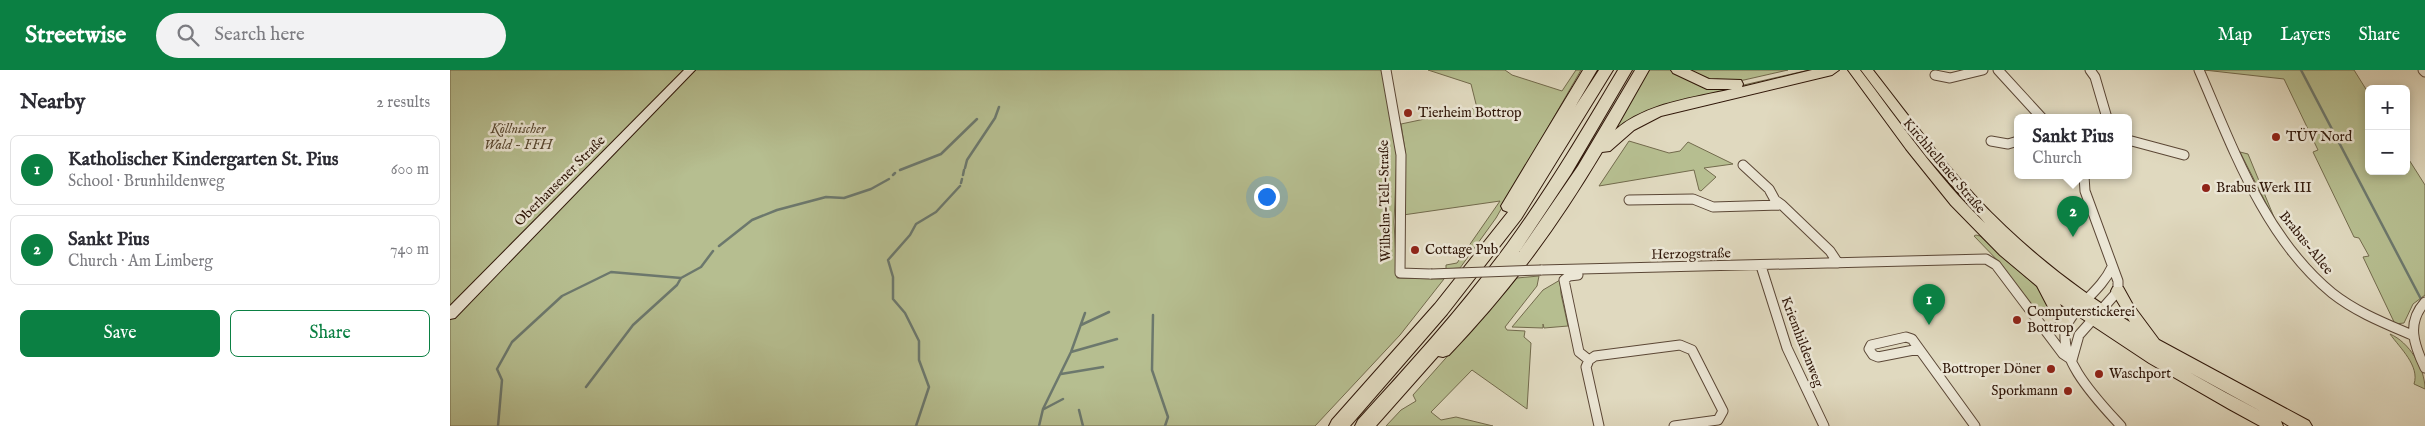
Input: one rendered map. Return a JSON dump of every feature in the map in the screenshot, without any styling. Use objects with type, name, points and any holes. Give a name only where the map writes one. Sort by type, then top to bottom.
[{"type":"highway","points":[[1338,426],[1441,309],[1515,215],[1606,70]]},
{"type":"highway","points":[[1364,426],[1408,379],[1514,246],[1557,184],[1625,70]]},
{"type":"highway","points":[[1408,379],[1432,362],[1483,309],[1546,229],[1592,159],[1642,70]]},
{"type":"highway","points":[[1678,70],[1699,81],[1726,85],[1800,70]]},
{"type":"highway","points":[[1592,159],[1625,129],[1657,112],[1832,70]]},
{"type":"highway","points":[[1441,309],[1444,292],[1468,264],[1509,206],[1589,71]]},
{"type":"main road","name":"Oberhausener Straße","points":[[450,314],[690,70]]},
{"type":"main road","name":"Kirchhellener Straße","points":[[1854,70],[1936,179],[1972,219],[2040,280],[2090,310],[2304,426]]},
{"type":"main road","name":"Kirchhellener Straße","points":[[1867,70],[1963,193],[2015,244],[2090,310],[2158,362],[2275,426]]},
{"type":"main road","points":[[2040,280],[2066,328]]},
{"type":"main road","points":[[2118,291],[2136,320],[2163,350]]},
{"type":"street","name":"Wilhelm-Tell-Straße","points":[[1386,70],[1401,155],[1400,273]]},
{"type":"street","points":[[1935,75],[1950,78],[1983,70]]},
{"type":"street","points":[[1998,70],[2038,114]]},
{"type":"street","points":[[2090,70],[2095,77],[2106,114]]},
{"type":"street","name":"Brabus-Allee","points":[[2199,70],[2254,193],[2289,248],[2330,293],[2359,314],[2387,327],[2412,335]]},
{"type":"street","points":[[1991,141],[2008,144],[2014,142]]},
{"type":"street","points":[[2132,141],[2184,155]]},
{"type":"street","points":[[1743,165],[1769,189],[1775,200],[1830,250],[1838,264]]},
{"type":"street","points":[[2084,179],[2085,191],[2118,280],[2118,291],[2068,323],[2065,335],[2072,360],[2105,410],[2113,426]]},
{"type":"street","points":[[1628,200],[1693,199],[1713,207],[1782,205]]},
{"type":"street","name":"Herzogstraße","points":[[1400,273],[1431,274],[1762,266],[1983,258],[1996,265],[2063,354],[2072,360]]},
{"type":"street","name":"Kriemhildenweg","points":[[1762,266],[1786,347],[1799,379],[1824,426]]},
{"type":"street","points":[[2072,360],[2079,335],[2112,267]]},
{"type":"street","points":[[1589,360],[1579,352],[1564,280],[1569,276],[1614,275],[1618,269]]},
{"type":"street","points":[[2425,302],[2416,311],[2412,323],[2412,335],[2425,368]]},
{"type":"street","points":[[1600,426],[1586,367],[1589,360],[1595,356],[1680,345],[1692,350],[1724,411],[1718,420],[1674,426]]},
{"type":"street","points":[[1919,349],[1974,426]]},
{"type":"street","points":[[2105,410],[2121,426]]},
{"type":"green space","name":"Köllnischer Wald - FFH","points":[[450,70],[1382,70],[1397,153],[1394,222],[1397,278],[1444,279],[1400,335],[1315,426],[450,426]]},
{"type":"green space","points":[[1428,70],[1505,70],[1512,75],[1562,91],[1576,70],[1581,70],[1496,218],[1460,268],[1446,269],[1446,265],[1457,263],[1500,201],[1403,215],[1405,150],[1401,124],[1477,108],[1471,84]]},
{"type":"green space","points":[[1648,70],[1673,70],[1735,87],[1809,70],[1818,70],[1674,104],[1611,136]]},
{"type":"green space","points":[[1682,70],[1788,70],[1722,83]]},
{"type":"green space","points":[[2204,70],[2354,70],[2365,88],[2365,175],[2410,175],[2410,161],[2425,185],[2425,295],[2413,304],[2404,323],[2395,324],[2363,257],[2369,256],[2359,238],[2354,237],[2313,152],[2318,150],[2284,79]]},
{"type":"green space","points":[[1629,141],[1669,153],[1680,151],[1688,142],[1733,164],[1704,168],[1716,177],[1701,191],[1699,190],[1694,170],[1599,186]]},
{"type":"green space","points":[[2240,152],[2248,154],[2276,222],[2272,215]]},
{"type":"green space","points":[[1974,236],[1980,236],[2037,287],[2054,308],[2033,308],[2001,264]]},
{"type":"green space","points":[[1539,276],[1537,286],[1505,327],[1507,330],[1525,331],[1524,337],[1531,343],[1527,409],[1472,370],[1431,412],[1441,420],[1456,417],[1493,426],[1386,426],[1401,410],[1416,401],[1413,395],[1517,278]]},
{"type":"green space","points":[[1560,280],[1568,326],[1544,328],[1543,324],[1543,328],[1512,327],[1543,290]]},
{"type":"green space","points":[[2390,334],[2403,343],[2415,357],[2422,373],[2425,389],[2414,384],[2415,377],[2412,364]]},
{"type":"waterway","points":[[2301,70],[2422,301]]},
{"type":"waterway","points":[[965,168],[967,160],[995,118],[999,107]]},
{"type":"waterway","points":[[900,170],[941,154],[977,119]]},
{"type":"waterway","points":[[963,175],[964,170]]},
{"type":"waterway","points":[[719,246],[752,220],[777,210],[826,197],[844,198],[871,189],[889,179]]},
{"type":"waterway","points":[[961,183],[962,179]]},
{"type":"waterway","points":[[916,426],[929,387],[919,360],[919,341],[905,313],[893,299],[893,277],[888,260],[910,235],[916,224],[936,212],[960,186]]},
{"type":"waterway","points":[[681,278],[701,267],[713,251]]},
{"type":"waterway","points":[[498,426],[502,380],[497,369],[512,342],[562,296],[611,272],[681,278]]},
{"type":"waterway","points":[[586,387],[633,325],[677,285],[681,278]]},
{"type":"waterway","points":[[1081,325],[1109,312]]},
{"type":"waterway","points":[[1071,352],[1085,313]]},
{"type":"waterway","points":[[1153,315],[1152,370],[1168,417],[1165,426]]},
{"type":"waterway","points":[[1071,352],[1117,339]]},
{"type":"waterway","points":[[1039,426],[1043,409],[1071,352]]},
{"type":"waterway","points":[[1061,374],[1103,367]]},
{"type":"waterway","points":[[1044,409],[1063,399]]},
{"type":"waterway","points":[[1079,410],[1083,426]]},
{"type":"place","name":"Tierheim Bottrop","points":[[1408,113]]},
{"type":"place","name":"TÜV Nord","points":[[2276,137]]},
{"type":"place","name":"Brabus Werk III","points":[[2206,188]]},
{"type":"place","name":"Sankt Pius","points":[[2073,237]]},
{"type":"place","name":"Cottage Pub","points":[[1415,250]]},
{"type":"place","name":"Computerstickerei Bottrop","points":[[2017,320]]},
{"type":"place","name":"Katholischer Kindergarten St. Pius","points":[[1929,325]]},
{"type":"place","name":"Bottroper Döner","points":[[2051,369]]},
{"type":"place","name":"Waschport","points":[[2099,374]]},
{"type":"place","name":"Sporkmann","points":[[2068,391]]}]
